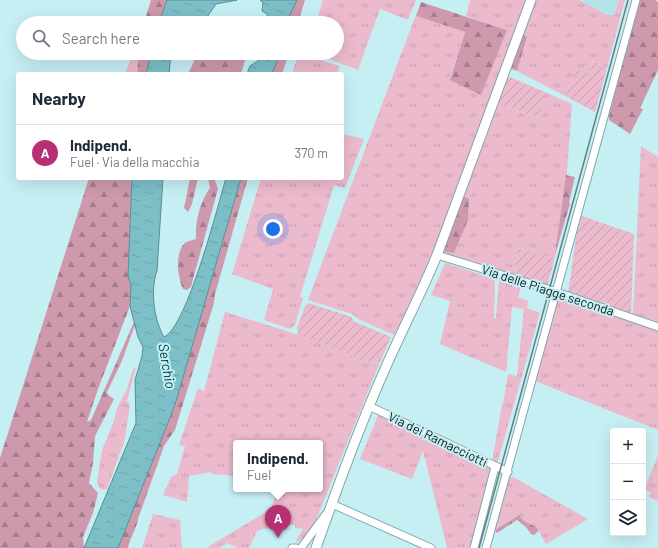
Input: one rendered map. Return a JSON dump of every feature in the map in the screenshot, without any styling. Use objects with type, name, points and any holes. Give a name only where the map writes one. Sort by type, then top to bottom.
[{"type":"main road","points":[[316,548],[369,406],[387,363],[423,289],[437,255],[532,0]]},
{"type":"street","points":[[486,548],[636,0]]},
{"type":"street","name":"Via delle Piagge seconda","points":[[437,255],[556,292],[658,327]]},
{"type":"street","name":"Via dei Ramacciotti","points":[[369,406],[508,472]]},
{"type":"street","points":[[474,548],[495,467]]},
{"type":"street","points":[[301,548],[331,506],[430,548]]},
{"type":"shaded area","points":[[579,0],[619,0],[614,15],[608,15]]},
{"type":"green space","points":[[151,0],[167,0],[161,16],[146,16]]},
{"type":"green space","points":[[297,0],[305,0],[300,16],[289,16]]},
{"type":"green space","points":[[323,0],[416,0],[408,20],[380,9],[358,70],[332,60],[344,60],[344,16],[318,16]]},
{"type":"green space","points":[[470,0],[527,0],[417,293],[394,335],[360,320],[352,314],[308,300],[415,17],[416,16],[465,32],[450,78],[507,30],[466,16]]},
{"type":"green space","points":[[535,0],[579,0],[608,15],[614,15],[619,0],[625,0],[607,68],[593,60],[589,73],[576,69],[565,96],[517,71],[527,37],[521,34]]},
{"type":"green space","points":[[638,0],[655,0],[658,2],[658,70],[640,108],[643,109],[630,134],[609,120],[609,116]]},
{"type":"green space","points":[[421,2],[507,30],[481,95],[450,80],[465,32],[416,16]]},
{"type":"green space","points":[[521,34],[527,37],[517,71],[509,68]]},
{"type":"green space","points":[[130,60],[138,60],[137,72],[126,72]]},
{"type":"green space","points":[[138,60],[149,60],[146,72],[137,72]]},
{"type":"green space","points":[[245,60],[242,72],[189,72],[194,61]]},
{"type":"green space","points":[[277,60],[287,60],[283,72],[273,72]]},
{"type":"green space","points":[[297,60],[321,60],[339,66],[338,72],[293,72]]},
{"type":"green space","points":[[593,60],[607,68],[595,112],[565,96],[576,69],[589,73]]},
{"type":"green space","points":[[510,77],[545,92],[539,118],[497,103],[506,79]]},
{"type":"green space","points":[[545,92],[572,104],[565,198],[555,258],[517,248],[514,277],[443,254],[442,251],[468,220],[469,199],[461,195],[497,103],[539,118]]},
{"type":"green space","points":[[344,134],[364,139],[345,188],[334,185],[300,297],[303,298],[295,325],[290,329],[264,320],[273,289],[232,274],[260,180],[344,180]]},
{"type":"green space","points":[[641,146],[658,157],[658,322],[633,314]]},
{"type":"green space","points":[[566,175],[575,177],[569,202],[570,204],[555,255]]},
{"type":"green space","points":[[88,180],[132,180],[128,276],[132,285],[130,306],[87,422],[91,420],[134,322],[135,325],[121,363],[107,392],[108,395],[114,399],[95,436],[93,463],[89,483],[98,493],[93,513],[83,537],[84,548],[0,548],[0,458]]},
{"type":"green space","points":[[190,180],[198,180],[192,204],[188,212],[184,208]]},
{"type":"green space","points":[[208,180],[215,180],[218,189],[191,287],[187,290],[183,289],[180,279],[178,266],[179,253],[185,243],[196,239],[196,225],[199,212],[203,199],[210,188]]},
{"type":"green space","points":[[240,180],[247,180],[215,294],[214,303],[175,430],[164,446],[128,548],[118,548],[175,405]]},
{"type":"green space","points":[[461,195],[469,199],[468,220],[454,253],[442,251]]},
{"type":"green space","points":[[582,216],[634,234],[631,315],[568,294],[577,231]]},
{"type":"green space","points":[[517,248],[555,258],[547,287],[514,277]]},
{"type":"green space","points":[[445,263],[492,278],[495,282],[494,319],[496,318],[499,278],[522,284],[518,297],[528,301],[527,308],[540,313],[497,464],[492,462],[502,404],[508,374],[517,376],[524,309],[512,307],[506,372],[440,344],[450,301],[431,295]]},
{"type":"green space","points":[[564,298],[658,329],[658,430],[535,381],[558,300]]},
{"type":"green space","points":[[308,303],[352,317],[353,321],[391,337],[380,362],[370,363],[297,335],[297,328],[305,306]]},
{"type":"green space","points":[[225,312],[290,332],[370,363],[380,362],[314,525],[304,538],[295,543],[303,529],[295,528],[295,524],[257,531],[249,548],[238,548],[227,543],[218,548],[206,548],[271,509],[277,492],[323,492],[323,440],[233,440],[233,476],[212,474],[211,472],[189,476],[187,502],[163,495],[171,477],[177,474],[185,446],[179,445],[198,388],[204,391]]},
{"type":"green space","points":[[136,367],[127,401],[130,405],[125,439],[107,489],[103,490],[99,487],[97,482],[102,450],[115,418],[117,408],[127,389],[133,369]]},
{"type":"green space","points":[[379,413],[493,467],[470,548],[447,548],[423,451],[412,479],[360,459]]},
{"type":"green space","points":[[658,455],[658,501],[649,497],[651,492],[646,491],[646,485]]},
{"type":"green space","points":[[509,477],[513,477],[588,519],[546,544],[537,528],[523,522],[519,515],[495,530]]},
{"type":"green space","points":[[153,514],[180,520],[182,548],[142,548]]},
{"type":"green space","points":[[519,515],[524,521],[539,530],[534,535],[531,534],[526,527],[517,520],[497,533],[495,530]]},
{"type":"water","points":[[167,0],[237,0],[216,4],[208,16],[161,16]]},
{"type":"water","points":[[260,0],[297,0],[289,16],[267,16],[267,14],[262,11],[263,3]]},
{"type":"water","points":[[149,60],[170,60],[169,72],[146,72]]},
{"type":"water","points":[[259,60],[277,60],[273,72],[248,72],[250,66]]},
{"type":"water","name":"Serchio","points":[[132,180],[163,180],[157,271],[154,287],[154,305],[158,322],[164,337],[173,328],[192,289],[209,238],[225,180],[240,180],[175,405],[118,548],[84,548],[136,423],[135,380],[143,347],[138,337],[130,306],[131,285],[128,276]]},
{"type":"railway","points":[[479,548],[628,0]]},
{"type":"place","name":"Indipend.","points":[[278,538]]}]
